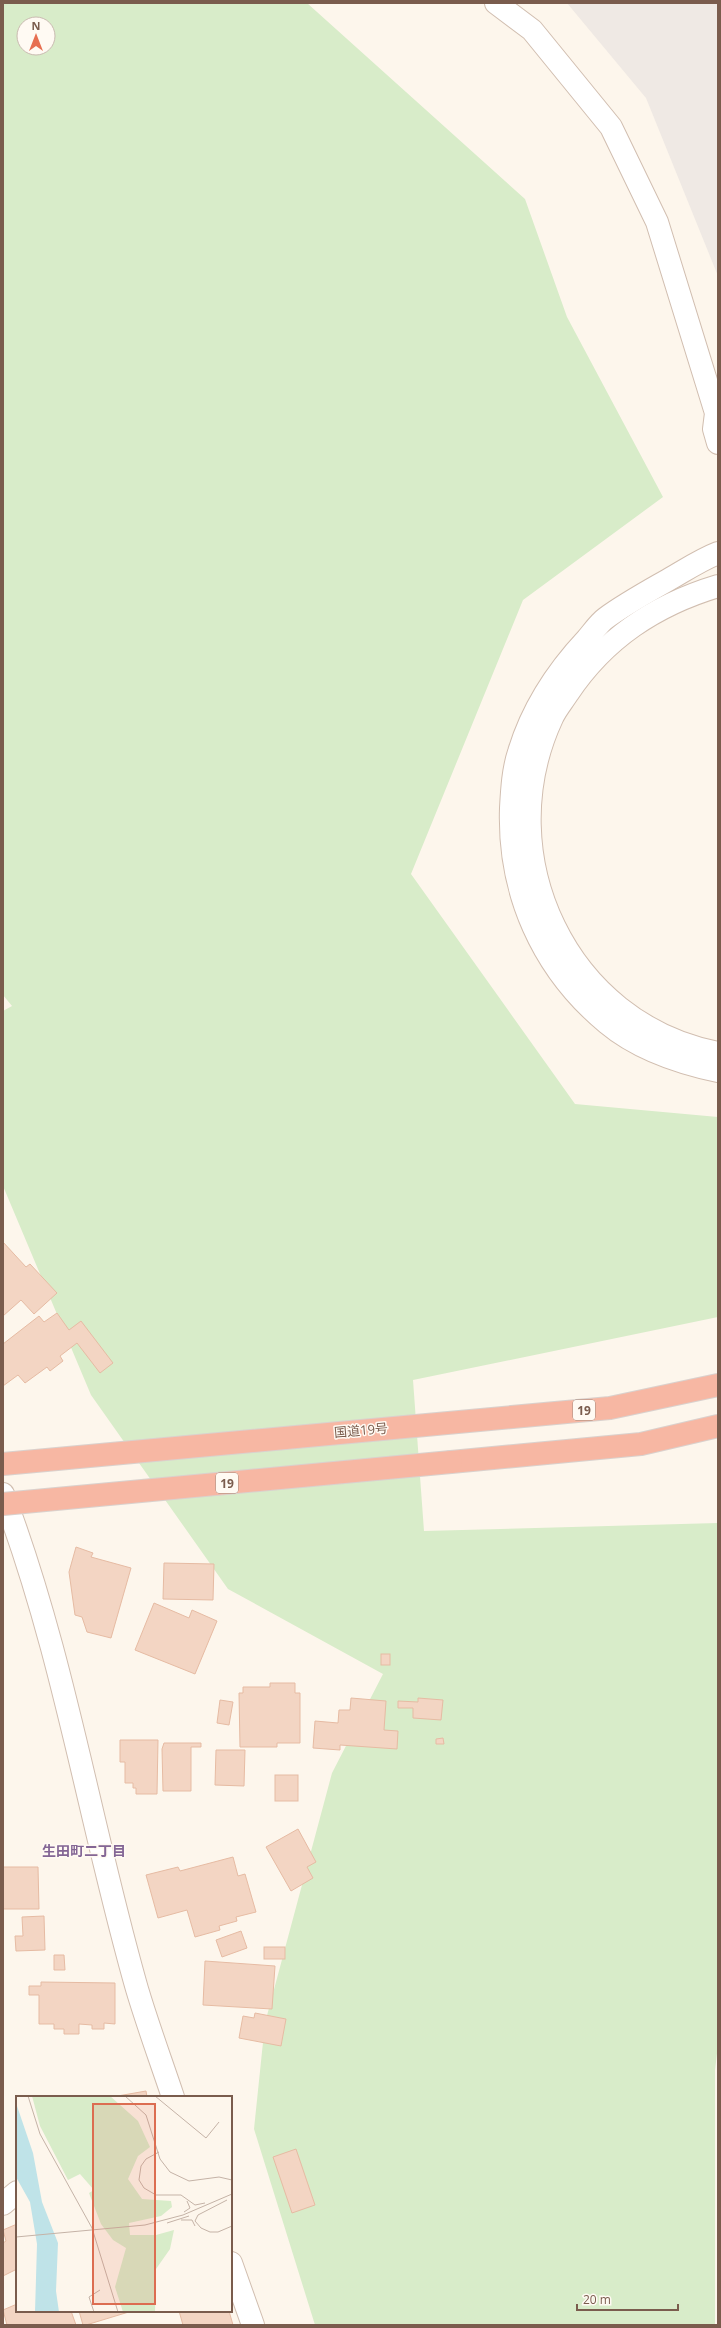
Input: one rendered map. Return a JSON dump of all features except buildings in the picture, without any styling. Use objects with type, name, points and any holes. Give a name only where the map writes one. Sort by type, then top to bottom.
[{"type":"highway","name":"国道19号","points":[[3,1464],[610,1408],[718,1385]]},
{"type":"highway","name":"19","points":[[3,1504],[641,1444],[718,1426]]},
{"type":"street","points":[[496,3],[532,30],[611,127],[657,222],[717,413],[714,429],[718,443]]},
{"type":"street","points":[[718,553],[651,590],[605,619],[567,661],[536,707],[518,752],[512,787],[511,850],[517,883],[529,920],[547,955],[575,992],[608,1024],[650,1049],[692,1065],[718,1071]]},
{"type":"street","points":[[718,586],[669,603],[617,636],[582,672],[550,724],[537,759],[529,816],[537,880],[546,912],[566,948],[590,982],[622,1009],[658,1033],[697,1049],[718,1053]]},
{"type":"street","points":[[3,1494],[26,1554],[56,1664],[137,1990],[173,2096]]},
{"type":"street","points":[[3,2204],[16,2193]]},
{"type":"street","points":[[232,2266],[253,2325]]},
{"type":"shaded area","points":[[567,3],[718,3],[718,276],[646,98]]},
{"type":"green space","points":[[3,3],[307,3],[525,199],[567,317],[663,497],[523,600],[411,874],[575,1104],[718,1117],[718,1317],[413,1380],[424,1531],[718,1523],[718,2045],[715,2070],[715,2325],[315,2325],[254,2129],[265,2023],[332,1773],[383,1674],[228,1589],[91,1395],[3,1186],[3,1011],[12,1006],[3,995]]},
{"type":"district","name":"生田町二丁目","points":[[84,1850]]}]
